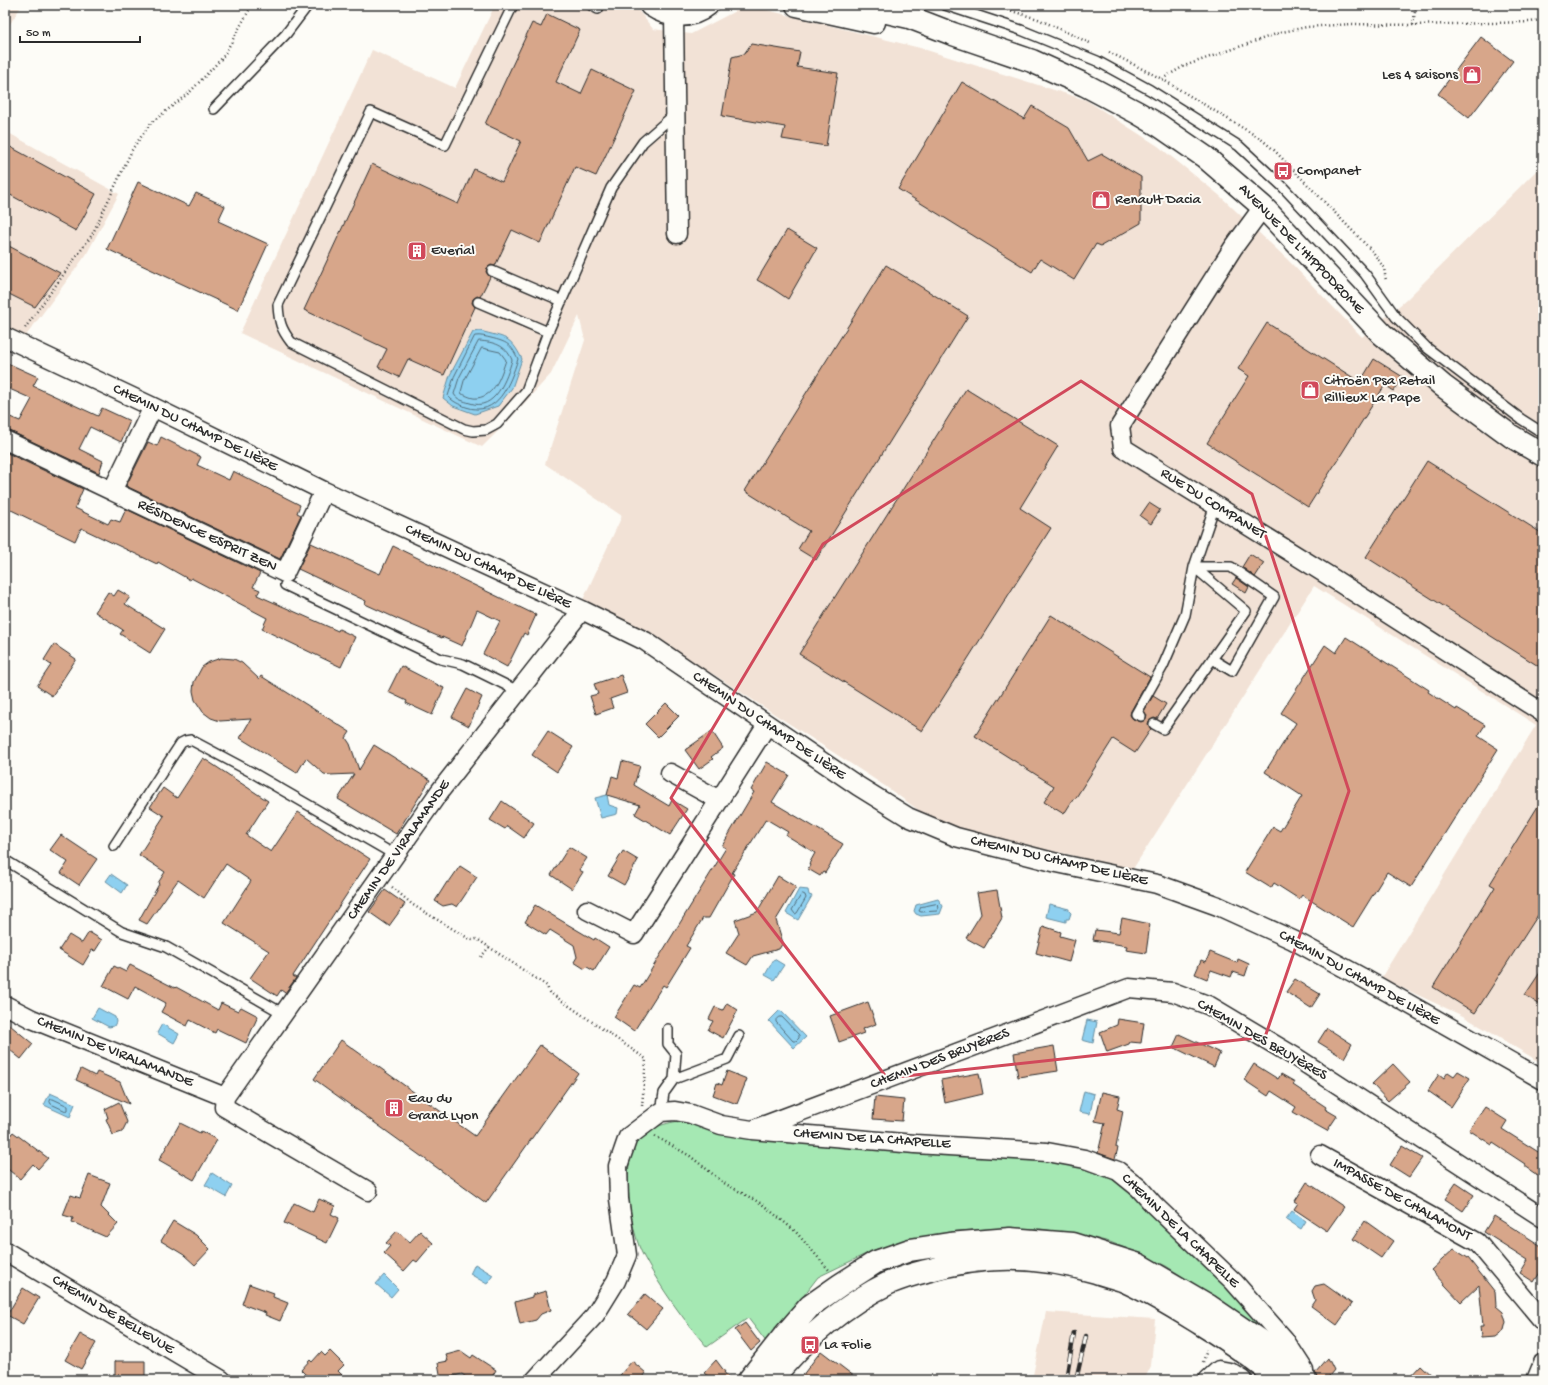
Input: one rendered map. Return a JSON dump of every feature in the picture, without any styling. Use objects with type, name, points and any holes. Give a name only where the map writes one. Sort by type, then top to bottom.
[{"type":"main road","points":[[652,5],[661,12],[674,15],[685,15],[696,12],[707,5]]},
{"type":"main road","name":"AVENUE DE L'HIPPODROME","points":[[797,5],[898,26],[952,34]]},
{"type":"main road","name":"AVENUE DE L'HIPPODROME","points":[[856,5],[909,17],[952,34],[1032,61],[1085,85],[1138,113],[1205,157],[1264,207],[1382,334],[1443,386],[1511,436],[1543,455]]},
{"type":"main road","points":[[749,1380],[810,1306],[876,1262],[910,1250],[949,1244],[1010,1239],[1072,1244],[1138,1265],[1209,1306],[1259,1341],[1301,1380]]},
{"type":"main road","points":[[771,1380],[783,1365],[825,1325],[863,1298],[896,1280],[942,1266],[967,1261],[995,1259],[1032,1259],[1070,1264],[1120,1280],[1206,1320],[1280,1380]]},
{"type":"street","points":[[674,15],[677,234]]},
{"type":"street","name":"RUE DU COMPANET","points":[[1264,207],[1233,248],[1120,426],[1123,448],[1329,576],[1543,713]]},
{"type":"street","name":"CHEMIN DU CHAMP DE LIÈRE","points":[[10,339],[324,491],[582,610],[645,641],[858,786],[908,817],[956,837],[1057,863],[1157,884],[1218,906],[1308,948],[1364,978],[1543,1080]]},
{"type":"street","points":[[112,491],[153,407]]},
{"type":"street","name":"RÉSIDENCE ESPRIT ZEN","points":[[5,440],[285,573],[324,491]]},
{"type":"street","name":"CHEMIN DE VIRALAMANDE","points":[[5,1005],[32,1019],[225,1097],[440,791],[582,610]]},
{"type":"street","points":[[587,910],[634,934],[767,725]]},
{"type":"street","points":[[670,773],[719,800]]},
{"type":"street","name":"CHEMIN DES BRUYÈRES","points":[[752,1130],[1129,988],[1173,992],[1210,1006],[1297,1058],[1543,1218]]},
{"type":"street","points":[[225,1097],[224,1107],[368,1191]]},
{"type":"street","name":"CHEMIN DE LA CHAPELLE","points":[[661,1112],[675,1111],[721,1125],[752,1130],[915,1144],[1047,1152],[1085,1160],[1118,1171],[1139,1188],[1154,1205],[1234,1282],[1284,1339],[1304,1370],[1301,1380]]},
{"type":"street","points":[[535,1380],[595,1315],[616,1281],[627,1255],[619,1199],[618,1166],[628,1137],[661,1112]]},
{"type":"street","name":"IMPASSE DE CHALAMONT","points":[[1320,1155],[1478,1242],[1543,1321]]},
{"type":"street","name":"CHEMIN DE BELLEVUE","points":[[5,1250],[222,1380]]},
{"type":"street","points":[[1536,1380],[1543,1363]]},
{"type":"street","points":[[1205,1374],[1219,1370],[1230,1372],[1243,1380]]},
{"type":"lane","points":[[214,109],[286,34],[308,5]]},
{"type":"lane","points":[[513,5],[445,145],[372,112],[278,305],[279,320],[284,333],[291,342],[464,430],[486,430],[497,424],[526,390],[548,332],[611,188],[643,142],[675,114]]},
{"type":"lane","name":"AVENUE DE L'HIPPODROME","points":[[945,5],[1020,30],[1097,60],[1150,90],[1249,154],[1365,274],[1396,317],[1426,347],[1521,420],[1543,433]]},
{"type":"lane","points":[[492,271],[562,301]]},
{"type":"lane","points":[[478,302],[548,332]]},
{"type":"lane","points":[[1141,716],[1136,714],[1163,666],[1185,615],[1194,567],[1215,505]]},
{"type":"lane","points":[[1154,724],[1163,729],[1246,611],[1194,567]]},
{"type":"lane","points":[[1194,567],[1231,567],[1274,597],[1232,671],[1212,659]]},
{"type":"lane","points":[[285,585],[441,659],[462,664],[518,691]]},
{"type":"lane","points":[[114,846],[181,743],[191,740],[395,855]]},
{"type":"lane","points":[[5,860],[122,932],[166,947],[284,1014]]},
{"type":"lane","points":[[668,1029],[668,1044],[676,1054],[674,1080]]},
{"type":"lane","points":[[661,1112],[664,1093],[674,1080],[727,1059],[739,1036]]},
{"type":"lane","points":[[980,1251],[1010,1248],[1024,1249]]},
{"type":"lane","points":[[759,1380],[777,1358],[833,1307],[883,1276],[929,1261]]},
{"type":"lane","points":[[1136,1274],[1301,1380]]},
{"type":"path","points":[[10,339],[92,235],[133,148],[151,123],[190,92],[223,56],[252,5]]},
{"type":"path","points":[[1413,25],[1416,5]]},
{"type":"path","points":[[1150,90],[1162,79],[1184,66],[1282,32],[1307,27],[1351,24],[1413,25],[1531,22],[1543,19]]},
{"type":"path","points":[[381,875],[413,905],[472,940],[477,939],[547,986],[549,992],[646,1059],[642,1102]]},
{"type":"path","points":[[481,957],[489,947]]},
{"type":"path","points":[[650,1133],[690,1156],[724,1183],[762,1204],[795,1231],[826,1266],[840,1285]]},
{"type":"path","points":[[1205,1374],[1206,1320]]},
{"type":"highlighted area","points":[[1081,381],[1252,494],[1349,791],[1265,1037],[887,1078],[671,798],[823,544]]},
{"type":"shaded area","points":[[5,5],[22,5],[5,32]]},
{"type":"shaded area","points":[[495,5],[634,5],[653,29],[691,34],[747,5],[920,48],[1086,100],[1158,146],[1219,195],[1288,260],[1362,337],[1406,300],[1543,164],[1543,1064],[1463,1016],[1381,978],[1536,725],[1314,586],[1131,872],[1071,855],[975,834],[931,819],[885,786],[713,674],[580,606],[622,516],[545,464],[585,340],[579,316],[551,374],[482,447],[240,333],[372,50],[455,88]]},
{"type":"shaded area","points":[[5,131],[119,194],[86,255],[25,337],[5,327]]},
{"type":"shaded area","points":[[1046,1312],[1155,1319],[1151,1366],[1144,1380],[1032,1380]]},
{"type":"green space","points":[[679,1121],[740,1138],[1061,1161],[1115,1177],[1236,1293],[1282,1349],[1225,1304],[1166,1266],[1133,1251],[1110,1242],[1085,1236],[1041,1229],[1006,1228],[957,1231],[909,1240],[874,1250],[818,1277],[767,1343],[748,1318],[707,1347],[673,1304],[644,1257],[635,1232],[629,1201],[628,1185],[630,1155],[637,1139],[660,1125]]},
{"type":"water","points":[[480,331],[510,341],[522,359],[512,388],[498,406],[475,414],[453,406],[443,398],[450,375],[473,332]]},
{"type":"water","points":[[607,795],[609,805],[618,808],[617,814],[601,818],[595,798]]},
{"type":"water","points":[[111,874],[127,885],[122,893],[106,881]]},
{"type":"water","points":[[799,889],[808,890],[809,895],[812,896],[798,920],[786,913]]},
{"type":"water","points":[[938,899],[943,906],[940,914],[921,916],[916,914],[914,911],[916,905]]},
{"type":"water","points":[[1049,904],[1069,909],[1071,913],[1069,919],[1066,919],[1066,922],[1046,917]]},
{"type":"water","points":[[774,959],[784,965],[774,980],[765,975]]},
{"type":"water","points":[[98,1008],[115,1017],[116,1022],[114,1026],[109,1027],[92,1018]]},
{"type":"water","points":[[780,1010],[806,1037],[794,1048],[769,1021]]},
{"type":"water","points":[[1087,1020],[1097,1022],[1093,1043],[1082,1040]]},
{"type":"water","points":[[162,1024],[179,1034],[174,1043],[157,1033]]},
{"type":"water","points":[[1084,1091],[1094,1094],[1090,1114],[1079,1112]]},
{"type":"water","points":[[50,1093],[75,1104],[70,1117],[44,1105]]},
{"type":"water","points":[[212,1173],[232,1186],[226,1197],[205,1185]]},
{"type":"water","points":[[1292,1211],[1306,1221],[1301,1229],[1286,1219]]},
{"type":"water","points":[[475,1264],[493,1275],[487,1284],[470,1274]]},
{"type":"water","points":[[384,1275],[398,1289],[391,1297],[376,1284]]},
{"type":"building","points":[[547,14],[580,30],[556,82],[581,94],[592,70],[636,91],[596,176],[575,167],[540,243],[512,230],[495,266],[491,265],[487,268],[486,272],[490,277],[480,297],[477,296],[473,299],[472,303],[475,307],[444,375],[408,359],[399,377],[378,367],[387,349],[304,310],[372,164],[458,204],[474,169],[502,182],[521,141],[485,124],[532,23],[541,27]]},
{"type":"building","name":"Les 4 saisons","points":[[1481,37],[1513,61],[1469,118],[1438,94]]},
{"type":"building","points":[[751,44],[800,52],[797,67],[838,73],[826,146],[782,139],[785,127],[722,116],[732,57],[744,54]]},
{"type":"building","points":[[962,82],[1024,119],[1032,106],[1069,128],[1088,161],[1102,154],[1141,177],[1141,223],[1101,246],[1096,244],[1074,280],[1040,259],[1032,272],[898,189]]},
{"type":"building","points":[[5,144],[96,194],[76,231],[5,192]]},
{"type":"building","points":[[138,182],[189,206],[196,193],[225,206],[218,221],[268,244],[238,310],[107,249]]},
{"type":"building","points":[[787,230],[817,248],[788,299],[757,280]]},
{"type":"building","points":[[5,244],[60,273],[35,307],[5,292]]},
{"type":"building","points":[[886,265],[968,316],[816,560],[798,549],[809,531],[745,491]]},
{"type":"building","points":[[1267,323],[1360,382],[1374,359],[1403,377],[1394,391],[1385,385],[1308,507],[1207,443],[1249,376],[1238,369]]},
{"type":"building","points":[[5,362],[38,377],[33,386],[98,416],[102,408],[130,421],[121,442],[90,427],[79,449],[103,461],[99,473],[5,430],[5,415],[20,421],[32,399],[5,387]]},
{"type":"building","points":[[966,389],[1058,446],[1020,508],[1051,528],[922,731],[799,654]]},
{"type":"building","points":[[161,437],[201,457],[197,465],[229,480],[233,471],[300,505],[297,513],[301,515],[280,559],[126,486],[148,442],[157,446]]},
{"type":"building","points":[[5,452],[83,489],[75,508],[108,524],[111,519],[120,522],[126,509],[260,573],[253,587],[260,590],[257,595],[355,637],[341,667],[262,629],[267,618],[191,578],[190,580],[158,562],[157,564],[81,528],[75,541],[5,507]]},
{"type":"building","points":[[1427,461],[1543,534],[1543,669],[1366,557]]},
{"type":"building","points":[[1149,503],[1160,510],[1151,524],[1140,516]]},
{"type":"building","points":[[311,543],[380,574],[393,546],[536,615],[527,635],[524,633],[507,667],[483,654],[500,621],[477,610],[462,646],[442,638],[365,604],[366,601],[298,569]]},
{"type":"building","points":[[1250,554],[1264,563],[1255,577],[1242,567]]},
{"type":"building","points":[[1236,578],[1249,587],[1246,593],[1232,584]]},
{"type":"building","points":[[118,590],[130,597],[125,604],[165,629],[150,653],[120,634],[123,630],[95,612],[108,592],[114,596]]},
{"type":"building","points":[[1051,615],[1150,677],[1131,711],[1130,715],[1133,719],[1141,722],[1145,720],[1147,716],[1144,711],[1153,696],[1166,704],[1157,719],[1154,718],[1149,721],[1148,724],[1151,729],[1135,753],[1113,739],[1064,814],[1044,802],[1054,786],[975,736]]},
{"type":"building","points":[[1346,637],[1429,690],[1428,692],[1456,710],[1457,708],[1485,725],[1478,736],[1498,749],[1411,887],[1387,872],[1353,927],[1302,895],[1299,899],[1274,883],[1271,888],[1245,872],[1273,827],[1280,831],[1302,796],[1265,772],[1296,723],[1281,713],[1325,645],[1336,653]]},
{"type":"building","points":[[54,644],[76,659],[52,696],[37,686],[51,665],[44,660]]},
{"type":"building","points":[[221,658],[234,659],[242,663],[259,679],[261,676],[350,732],[346,738],[350,744],[359,770],[374,745],[430,780],[396,834],[338,799],[354,774],[324,774],[306,758],[297,773],[240,738],[251,719],[220,721],[211,718],[203,712],[195,700],[193,691],[194,682],[202,667],[209,662]]},
{"type":"building","points":[[401,666],[444,688],[432,715],[406,703],[407,701],[388,692]]},
{"type":"building","points":[[621,675],[627,693],[610,699],[613,708],[596,714],[590,696],[598,694],[594,684]]},
{"type":"building","points":[[467,689],[482,697],[469,726],[452,717]]},
{"type":"building","points":[[666,703],[679,716],[658,737],[645,724]]},
{"type":"building","points":[[548,731],[573,747],[557,772],[532,755]]},
{"type":"building","points":[[712,731],[723,748],[711,757],[713,759],[699,769],[685,750]]},
{"type":"building","points":[[203,758],[268,801],[246,835],[271,852],[298,812],[370,859],[293,976],[296,978],[285,993],[281,990],[277,996],[250,978],[269,951],[224,923],[251,881],[226,864],[204,898],[178,880],[147,924],[139,920],[165,872],[139,855],[164,816],[150,807],[163,788],[177,798]]},
{"type":"building","points":[[622,761],[640,766],[634,785],[669,806],[672,800],[687,809],[670,835],[635,814],[640,805],[607,795],[612,776],[618,778]]},
{"type":"building","points":[[767,762],[789,775],[772,802],[843,844],[825,873],[823,872],[820,876],[808,869],[815,853],[786,835],[788,832],[766,819],[732,873],[734,874],[709,918],[703,918],[686,946],[690,948],[666,987],[663,985],[634,1031],[614,1017],[634,985],[640,988],[726,848],[722,846],[754,792],[751,790]]},
{"type":"building","points":[[1543,798],[1543,918],[1538,915],[1475,1013],[1433,987],[1495,887],[1490,884]]},
{"type":"building","points":[[502,801],[534,823],[524,838],[507,826],[505,829],[490,820]]},
{"type":"building","points":[[61,835],[97,859],[79,885],[61,873],[68,862],[50,850]]},
{"type":"building","points":[[569,847],[587,858],[579,870],[583,872],[572,889],[551,875]]},
{"type":"building","points":[[623,851],[638,860],[624,885],[608,876]]},
{"type":"building","points":[[460,866],[477,877],[457,907],[452,904],[443,906],[435,901],[447,882],[449,882]]},
{"type":"building","points":[[778,876],[796,887],[776,920],[783,943],[779,949],[753,956],[747,965],[726,953],[739,933],[735,920],[757,912]]},
{"type":"building","points":[[385,890],[405,904],[389,926],[369,912]]},
{"type":"building","points":[[997,890],[1002,918],[984,948],[966,938],[981,914],[977,893]]},
{"type":"building","points":[[535,905],[594,940],[595,938],[609,947],[594,971],[587,967],[585,969],[574,962],[577,957],[574,945],[550,930],[546,935],[525,922]]},
{"type":"building","points":[[1122,918],[1150,924],[1146,953],[1126,950],[1127,946],[1093,940],[1095,930],[1119,933]]},
{"type":"building","points":[[1043,926],[1061,932],[1060,936],[1075,940],[1069,962],[1036,953]]},
{"type":"building","points":[[89,932],[102,940],[95,951],[92,950],[83,965],[59,950],[69,935],[82,943]]},
{"type":"building","points":[[1210,952],[1237,963],[1238,959],[1249,964],[1245,976],[1233,972],[1231,977],[1211,970],[1207,979],[1195,974],[1201,960],[1206,962]]},
{"type":"building","points":[[130,965],[175,988],[176,987],[218,1010],[221,1003],[238,1011],[241,1007],[258,1016],[246,1043],[217,1029],[215,1033],[190,1020],[187,1026],[161,1012],[166,1003],[135,986],[128,999],[103,986],[114,966],[126,972]]},
{"type":"building","points":[[1543,968],[1543,1007],[1525,995]]},
{"type":"building","points":[[1295,979],[1320,994],[1311,1008],[1286,992]]},
{"type":"building","points":[[868,1002],[876,1024],[862,1029],[864,1033],[839,1042],[830,1016]]},
{"type":"building","points":[[727,1003],[738,1010],[723,1038],[708,1030],[713,1021],[709,1019],[715,1007],[723,1010]]},
{"type":"building","points":[[1118,1019],[1144,1023],[1141,1043],[1130,1042],[1129,1044],[1107,1052],[1100,1032],[1117,1025]]},
{"type":"building","points":[[5,1021],[33,1044],[21,1059],[5,1046]]},
{"type":"building","points":[[1327,1028],[1352,1044],[1344,1058],[1318,1042]]},
{"type":"building","points":[[1179,1034],[1220,1053],[1214,1067],[1173,1047]]},
{"type":"building","name":"Eau du Grand Lyon","points":[[341,1040],[475,1136],[540,1045],[578,1073],[486,1203],[314,1079]]},
{"type":"building","points":[[1054,1046],[1058,1071],[1018,1077],[1014,1053]]},
{"type":"building","points":[[1254,1064],[1278,1079],[1281,1074],[1295,1082],[1293,1085],[1337,1116],[1327,1131],[1293,1112],[1296,1107],[1271,1091],[1268,1096],[1244,1080]]},
{"type":"building","points":[[1393,1064],[1410,1082],[1388,1101],[1372,1084]]},
{"type":"building","points":[[81,1069],[95,1076],[97,1072],[120,1082],[129,1104],[76,1080]]},
{"type":"building","points":[[727,1071],[747,1079],[737,1104],[713,1095],[717,1083],[722,1085]]},
{"type":"building","points":[[1458,1071],[1470,1078],[1451,1107],[1428,1091],[1439,1074],[1444,1078],[1448,1072],[1454,1076]]},
{"type":"building","points":[[979,1073],[983,1094],[945,1103],[941,1080]]},
{"type":"building","points":[[1102,1092],[1120,1096],[1117,1109],[1123,1111],[1115,1159],[1098,1153],[1105,1123],[1095,1121]]},
{"type":"building","points":[[875,1097],[904,1100],[902,1121],[873,1119]]},
{"type":"building","points":[[119,1102],[127,1122],[122,1132],[113,1135],[106,1119],[108,1118],[105,1109]]},
{"type":"building","points":[[1485,1107],[1507,1121],[1502,1129],[1543,1155],[1543,1179],[1524,1166],[1525,1164],[1493,1143],[1492,1145],[1469,1130]]},
{"type":"building","points":[[180,1123],[200,1133],[201,1131],[217,1140],[194,1180],[159,1160]]},
{"type":"building","points":[[13,1132],[48,1158],[38,1169],[33,1164],[20,1179],[5,1167],[5,1142]]},
{"type":"building","points":[[1402,1146],[1422,1158],[1409,1177],[1390,1165]]},
{"type":"building","points":[[89,1175],[110,1183],[101,1207],[118,1224],[106,1237],[72,1222],[73,1218],[63,1215],[71,1195],[80,1198]]},
{"type":"building","points":[[1307,1182],[1344,1207],[1327,1231],[1294,1209],[1298,1203],[1295,1201]]},
{"type":"building","points":[[1456,1183],[1474,1195],[1463,1211],[1445,1199]]},
{"type":"building","points":[[319,1199],[335,1206],[331,1214],[339,1218],[327,1243],[284,1223],[294,1203],[313,1212]]},
{"type":"building","points":[[1494,1216],[1543,1247],[1543,1268],[1534,1282],[1520,1273],[1528,1260],[1484,1232]]},
{"type":"building","points":[[173,1221],[196,1235],[210,1249],[195,1265],[184,1255],[161,1241]]},
{"type":"building","points":[[1365,1221],[1393,1241],[1381,1258],[1353,1239]]},
{"type":"building","points":[[397,1231],[410,1242],[420,1231],[433,1243],[417,1262],[414,1260],[404,1271],[384,1253],[390,1246],[386,1243]]},
{"type":"building","points":[[1454,1249],[1468,1258],[1495,1292],[1496,1306],[1503,1312],[1506,1322],[1504,1330],[1495,1337],[1481,1338],[1480,1326],[1483,1326],[1479,1285],[1461,1302],[1431,1270]]},
{"type":"building","points":[[249,1284],[274,1293],[273,1297],[288,1303],[280,1321],[265,1315],[266,1313],[242,1304]]},
{"type":"building","points":[[1324,1284],[1352,1304],[1337,1325],[1311,1306],[1315,1300],[1312,1291],[1315,1286]]},
{"type":"building","points":[[23,1288],[39,1298],[23,1324],[7,1315]]},
{"type":"building","points":[[546,1291],[551,1310],[541,1314],[536,1320],[520,1324],[515,1302]]},
{"type":"building","points":[[645,1294],[663,1309],[646,1329],[628,1314]]},
{"type":"building","points":[[745,1323],[760,1343],[751,1351],[735,1330]]},
{"type":"building","points":[[80,1334],[96,1343],[81,1369],[65,1360]]},
{"type":"building","points":[[330,1351],[344,1365],[338,1371],[347,1380],[311,1380],[301,1370],[310,1360],[312,1362],[321,1352],[325,1356]]},
{"type":"building","points":[[461,1351],[471,1358],[473,1355],[496,1370],[490,1380],[470,1380],[462,1374],[441,1379],[438,1363],[448,1361],[446,1355]]},
{"type":"building","points":[[821,1351],[859,1380],[799,1380]]},
{"type":"building","points":[[1328,1358],[1334,1370],[1326,1380],[1317,1380],[1315,1373]]},
{"type":"building","points":[[716,1360],[730,1380],[712,1380],[704,1373]]},
{"type":"building","points":[[115,1361],[145,1361],[145,1380],[115,1380]]},
{"type":"building","points":[[632,1361],[646,1373],[641,1380],[616,1380]]},
{"type":"building","points":[[1421,1365],[1437,1380],[1407,1380]]},
{"type":"railway","points":[[1066,1380],[1074,1333]]},
{"type":"railway","points":[[1076,1380],[1086,1336]]},
{"type":"place","name":"Les 4 saisons","points":[[1472,75]]},
{"type":"place","name":"Companet","points":[[1283,171]]},
{"type":"place","name":"Renault Dacia","points":[[1101,200]]},
{"type":"place","name":"Everial","points":[[417,251]]},
{"type":"place","name":"Citroën Psa Retail Rillieux La Pape","points":[[1310,390]]},
{"type":"place","name":"Eau du Grand Lyon","points":[[394,1108]]},
{"type":"place","name":"La Folie","points":[[810,1345]]}]
